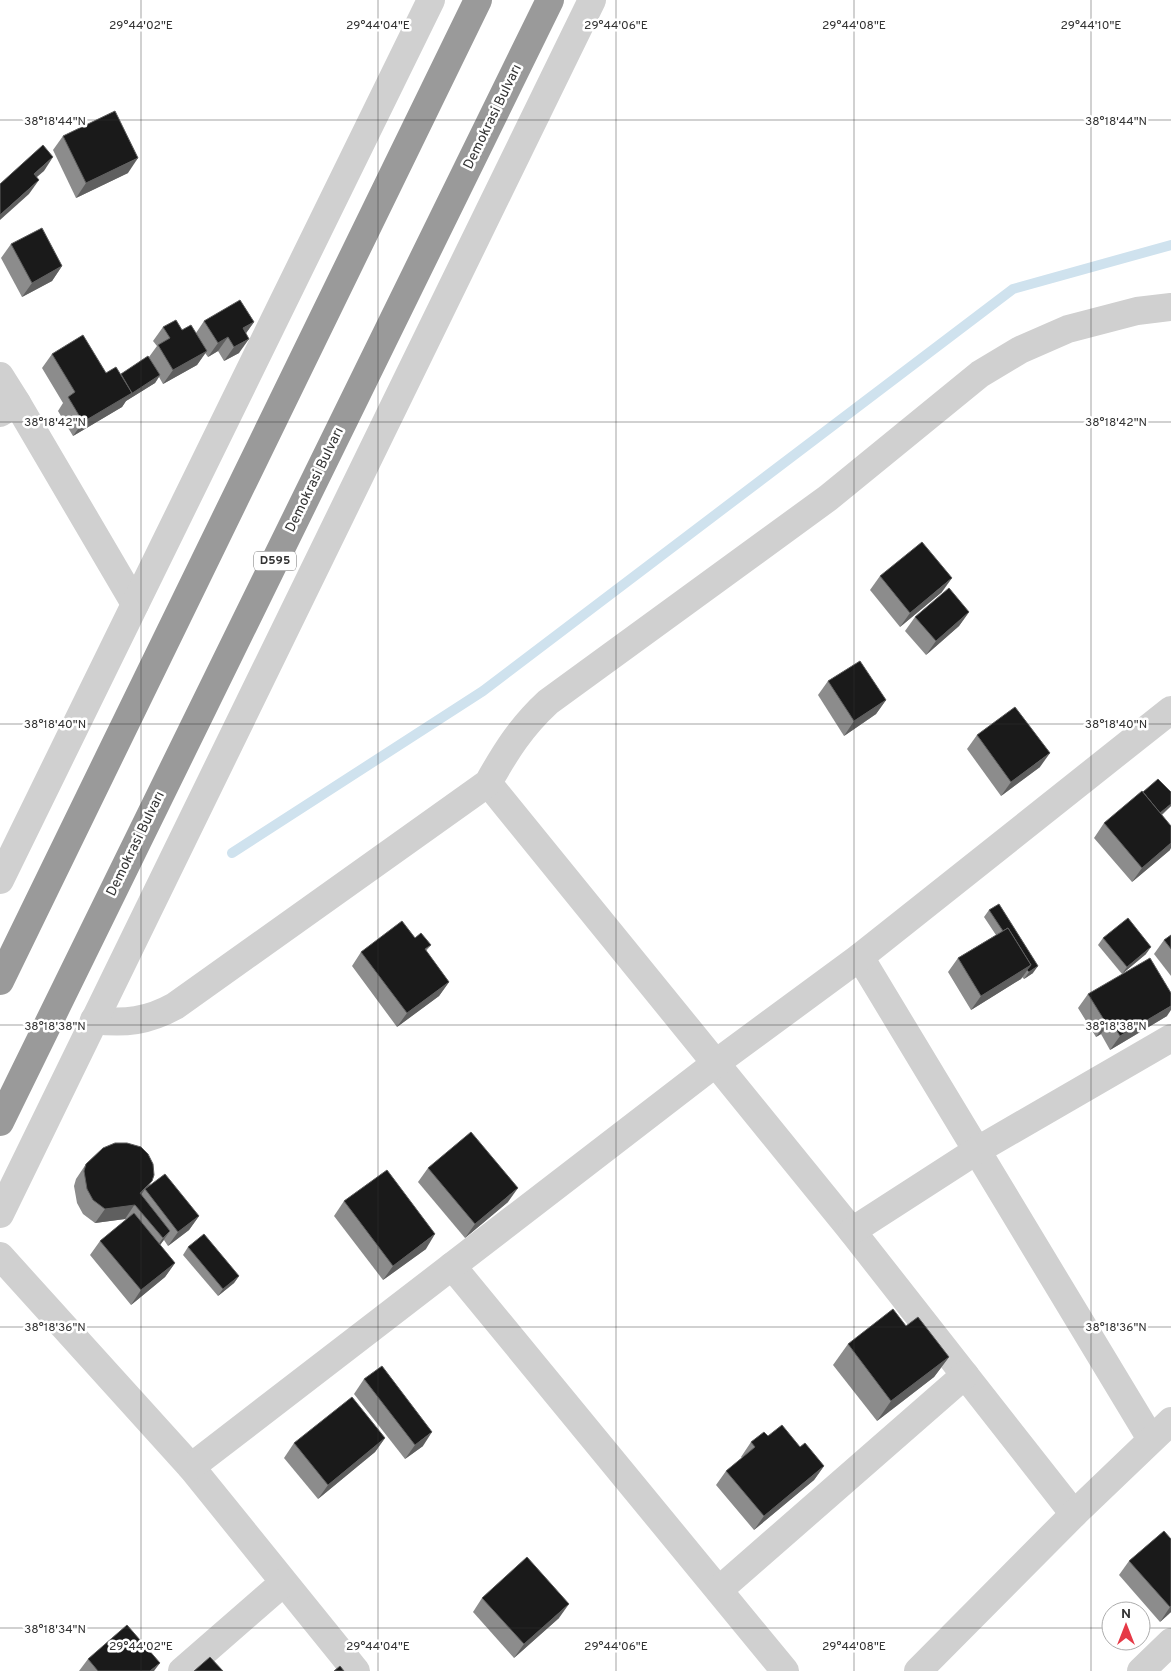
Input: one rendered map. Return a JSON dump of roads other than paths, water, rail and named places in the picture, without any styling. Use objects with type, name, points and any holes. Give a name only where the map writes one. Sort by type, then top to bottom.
[{"type":"highway","points":[[0,981],[478,0]]},
{"type":"highway","name":"Demokrasi Bulvarı","points":[[0,1122],[550,0]]},
{"type":"street","points":[[0,880],[432,0]]},
{"type":"street","points":[[0,1214],[592,0]]},
{"type":"street","points":[[94,1020],[118,1023],[138,1021],[159,1015],[175,1006],[488,783],[512,740],[548,702],[828,498],[980,374],[1020,350],[1068,329],[1137,311],[1171,308]]},
{"type":"street","points":[[0,376],[8,408],[136,604]]},
{"type":"street","points":[[191,1467],[716,1063],[860,957],[1171,710]]},
{"type":"street","points":[[488,783],[852,1231],[1074,1514]]},
{"type":"street","points":[[860,957],[1151,1439]]},
{"type":"street","points":[[852,1231],[976,1152],[1171,1038]]},
{"type":"street","points":[[0,1256],[191,1467],[356,1671]]},
{"type":"street","points":[[452,1266],[785,1671]]},
{"type":"street","points":[[718,1590],[964,1375]]},
{"type":"street","points":[[918,1671],[1074,1514],[1171,1421]]},
{"type":"street","points":[[182,1671],[284,1583]]},
{"type":"street","points":[[1141,1671],[1171,1642]]},
{"type":"waterway","points":[[232,853],[483,691],[1013,289],[1171,245]]}]
